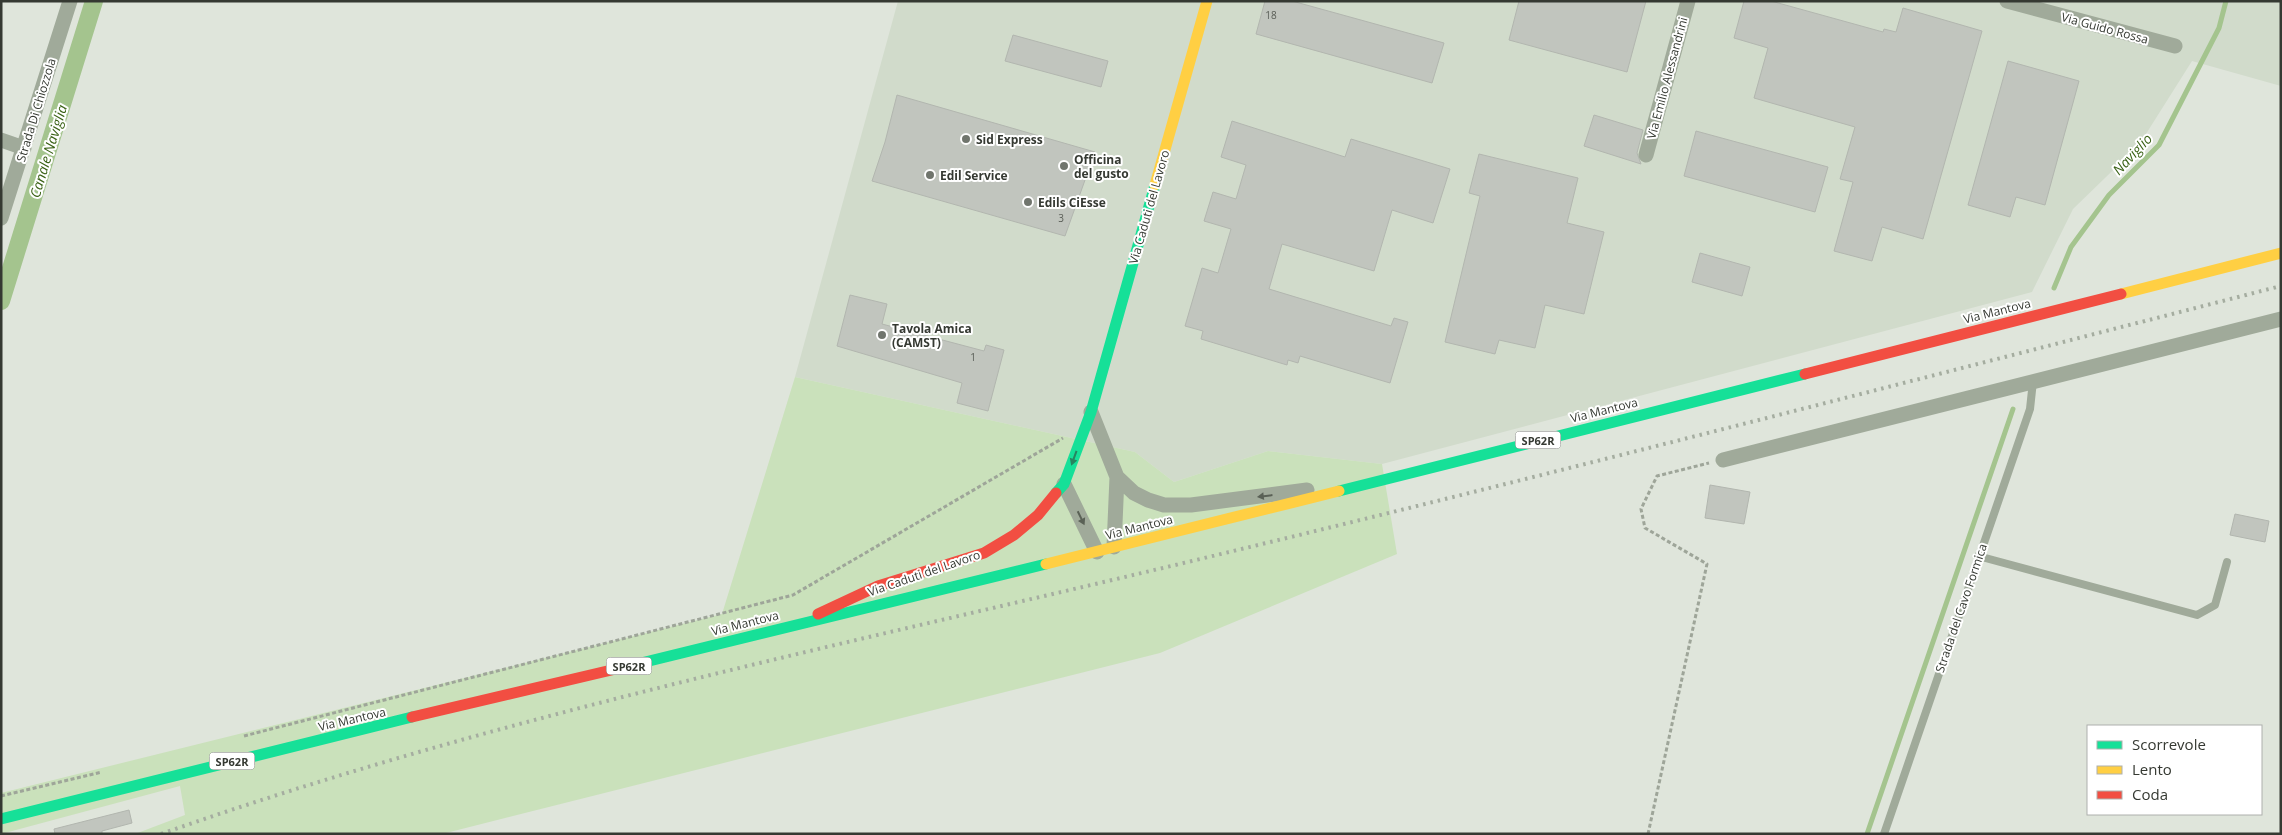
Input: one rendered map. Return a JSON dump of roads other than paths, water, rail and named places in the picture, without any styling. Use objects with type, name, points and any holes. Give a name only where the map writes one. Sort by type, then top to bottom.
[{"type":"main road","name":"Via Caduti del Lavoro","points":[[794,625],[878,586],[984,553],[1014,535],[1038,515],[1064,484],[1090,412],[1207,1]]},
{"type":"main road","name":"Via Mantova","points":[[1,819],[175,774],[1098,552],[2281,253]]},
{"type":"street","name":"Strada Di Chiozzola","points":[[1,218],[70,1]]},
{"type":"street","name":"Via Emilio Alessandrini","points":[[1646,155],[1688,1]]},
{"type":"street","name":"Via Guido Rossa","points":[[2007,1],[2175,46]]},
{"type":"street","points":[[1,140],[24,148]]},
{"type":"street","points":[[1723,460],[2281,319]]},
{"type":"street","points":[[1090,412],[1117,477],[1134,493],[1164,505],[1191,505],[1365,483]]},
{"type":"street","points":[[1114,547],[1117,477]]},
{"type":"street","points":[[1064,484],[1098,552]]},
{"type":"lane","name":"Strada del Cavo Formica","points":[[1884,834],[2030,409],[2033,381]]},
{"type":"lane","points":[[1978,556],[2197,616],[2215,605],[2227,562]]},
{"type":"waterway","name":"Canale Naviglia","points":[[1,301],[94,1]]},
{"type":"waterway","name":"Naviglio","points":[[2054,288],[2071,247],[2109,195],[2159,145],[2219,28],[2226,1]]},
{"type":"waterway","points":[[1867,834],[2013,409]]},
{"type":"railway","points":[[161,834],[285,793],[410,755],[663,687],[1449,498],[2281,286]]},
{"type":"place","name":"Sid Express","points":[[966,139]]},
{"type":"place","name":"Officina del gusto","points":[[1064,166]]},
{"type":"place","name":"Edil Service","points":[[930,175]]},
{"type":"place","name":"Edils CiEsse","points":[[1028,202]]},
{"type":"place","name":"Tavola Amica (CAMST)","points":[[882,335]]}]
